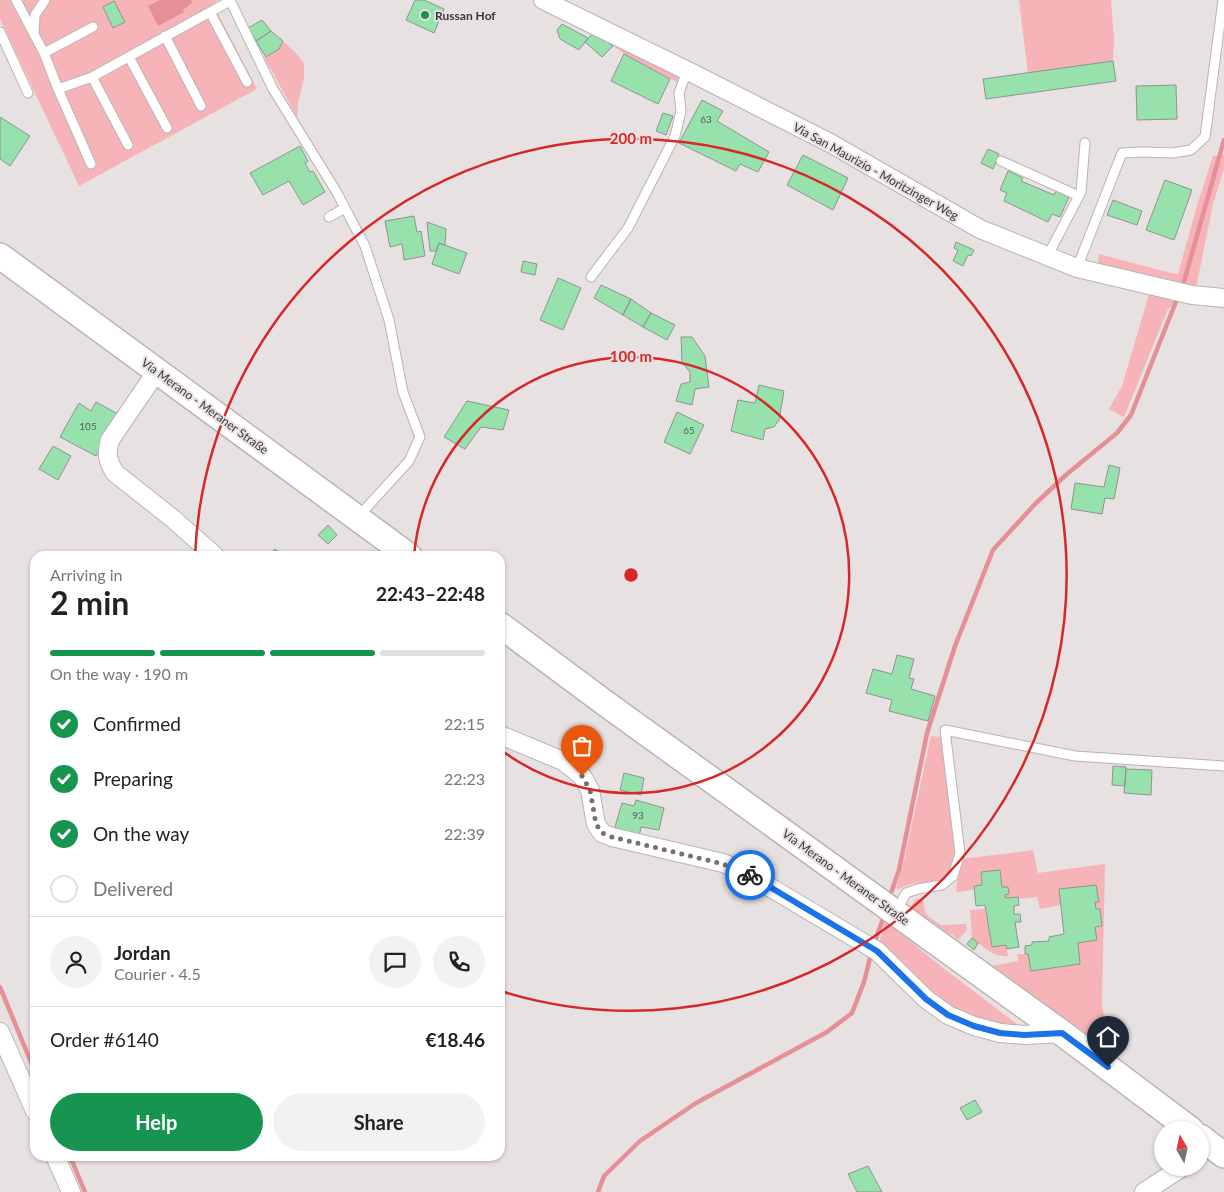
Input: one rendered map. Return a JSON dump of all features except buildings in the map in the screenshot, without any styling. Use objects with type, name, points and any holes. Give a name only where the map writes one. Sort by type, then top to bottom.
[{"type":"main road","name":"Via Merano - Meraner Straße","points":[[0,256],[157,371],[361,514],[403,551]]},
{"type":"main road","name":"Via Merano - Meraner Straße","points":[[505,629],[1062,1033],[1179,1121]]},
{"type":"street","name":"Via San Maurizio - Moritzinger Weg","points":[[543,0],[830,143],[980,229],[1077,268],[1192,295],[1224,298]]},
{"type":"street","points":[[157,371],[110,440],[107,450],[109,462],[115,473],[172,518],[209,551]]},
{"type":"street","points":[[505,737],[563,761],[582,776],[590,790],[596,824],[602,833],[723,864],[746,873],[872,948],[926,999],[948,1015],[974,1026],[1000,1033],[1024,1035],[1062,1033]]},
{"type":"street","points":[[0,1032],[30,1100]]},
{"type":"street","points":[[57,1161],[71,1192]]},
{"type":"street","points":[[1144,1192],[1169,1176]]},
{"type":"lane","points":[[16,0],[44,52],[91,164]]},
{"type":"lane","points":[[34,35],[35,15],[45,0]]},
{"type":"lane","points":[[58,89],[92,76],[230,0],[273,89],[336,191],[365,246],[389,320],[404,392],[420,437],[409,461],[361,514]]},
{"type":"lane","points":[[1077,268],[1122,153],[1172,153],[1191,150],[1205,138],[1223,0]]},
{"type":"lane","points":[[210,12],[247,82]]},
{"type":"lane","points":[[44,52],[93,26]]},
{"type":"lane","points":[[0,32],[28,93]]},
{"type":"lane","points":[[165,36],[201,106]]},
{"type":"lane","points":[[129,56],[167,128]]},
{"type":"lane","points":[[590,277],[628,228],[675,136],[681,111],[679,94],[687,71]]},
{"type":"lane","points":[[92,76],[128,145]]},
{"type":"lane","points":[[1047,256],[1081,192],[1085,143]]},
{"type":"lane","points":[[1001,161],[1079,196]]},
{"type":"lane","points":[[329,217],[345,208]]},
{"type":"lane","points":[[889,907],[906,893],[942,885],[953,876],[960,853],[945,730],[1075,756],[1224,766]]},
{"type":"shaded area","points":[[0,0],[218,0],[213,4],[257,89],[79,186],[0,19]]},
{"type":"shaded area","points":[[160,0],[191,0],[192,3],[183,10],[184,12],[158,26],[148,6]]},
{"type":"shaded area","points":[[1019,0],[1111,0],[1114,40],[1113,61],[1028,73]]},
{"type":"shaded area","points":[[595,31],[675,73],[678,77],[677,82],[624,54]]},
{"type":"shaded area","points":[[283,41],[297,54],[304,64],[304,78],[297,117],[264,57],[279,49]]},
{"type":"shaded area","points":[[1224,155],[1224,169],[1213,204],[1196,288],[1098,264],[1099,254],[1178,274],[1213,156]]},
{"type":"shaded area","points":[[1149,294],[1179,302],[1168,309],[1124,417],[1109,409],[1122,386]]},
{"type":"shaded area","points":[[931,736],[941,737],[954,832],[955,851],[953,865],[947,874],[937,881],[910,884],[898,889],[896,888],[903,865]]},
{"type":"shaded area","points":[[1033,850],[1038,873],[1105,864],[1102,1004],[1109,1050],[992,966],[1018,961],[1017,954],[1028,954],[1031,971],[1079,964],[1078,943],[1097,940],[1095,927],[1102,926],[1100,909],[1096,909],[1095,902],[1099,902],[1059,889],[1061,905],[1040,909],[1037,897],[1006,898],[1005,895],[1008,887],[1002,887],[1000,870],[981,872],[982,885],[974,890],[957,892],[956,887],[962,859]]},
{"type":"shaded area","points":[[916,899],[923,900],[925,911],[929,917],[941,925],[966,924],[967,930],[958,940],[952,934],[950,935],[910,907]]},
{"type":"shaded area","points":[[985,909],[992,947],[1006,945],[1008,956],[993,953],[972,938],[970,910]]},
{"type":"shaded area","points":[[885,920],[933,960],[1026,1031],[984,1025],[931,998],[879,944]]},
{"type":"waterway","points":[[1183,285],[1224,140]]},
{"type":"waterway","points":[[889,899],[899,870],[927,733],[955,646],[993,550],[1036,503],[1067,474],[1117,433],[1131,415],[1177,299]]},
{"type":"waterway","points":[[874,944],[885,913]]},
{"type":"waterway","points":[[598,1192],[604,1176],[640,1141],[696,1103],[827,1032],[852,1013],[864,982],[871,954]]},
{"type":"waterway","points":[[0,987],[30,1060]]},
{"type":"waterway","points":[[72,1161],[85,1192]]},
{"type":"way so far","points":[[582,776],[590,790],[596,824],[602,833],[723,864],[750,875]]},
{"type":"place","name":"Russan Hof","points":[[425,15]]},
{"type":"route","points":[[750,875],[877,951],[926,999],[948,1015],[974,1026],[1000,1033],[1024,1035],[1062,1033],[1108,1067]]}]
